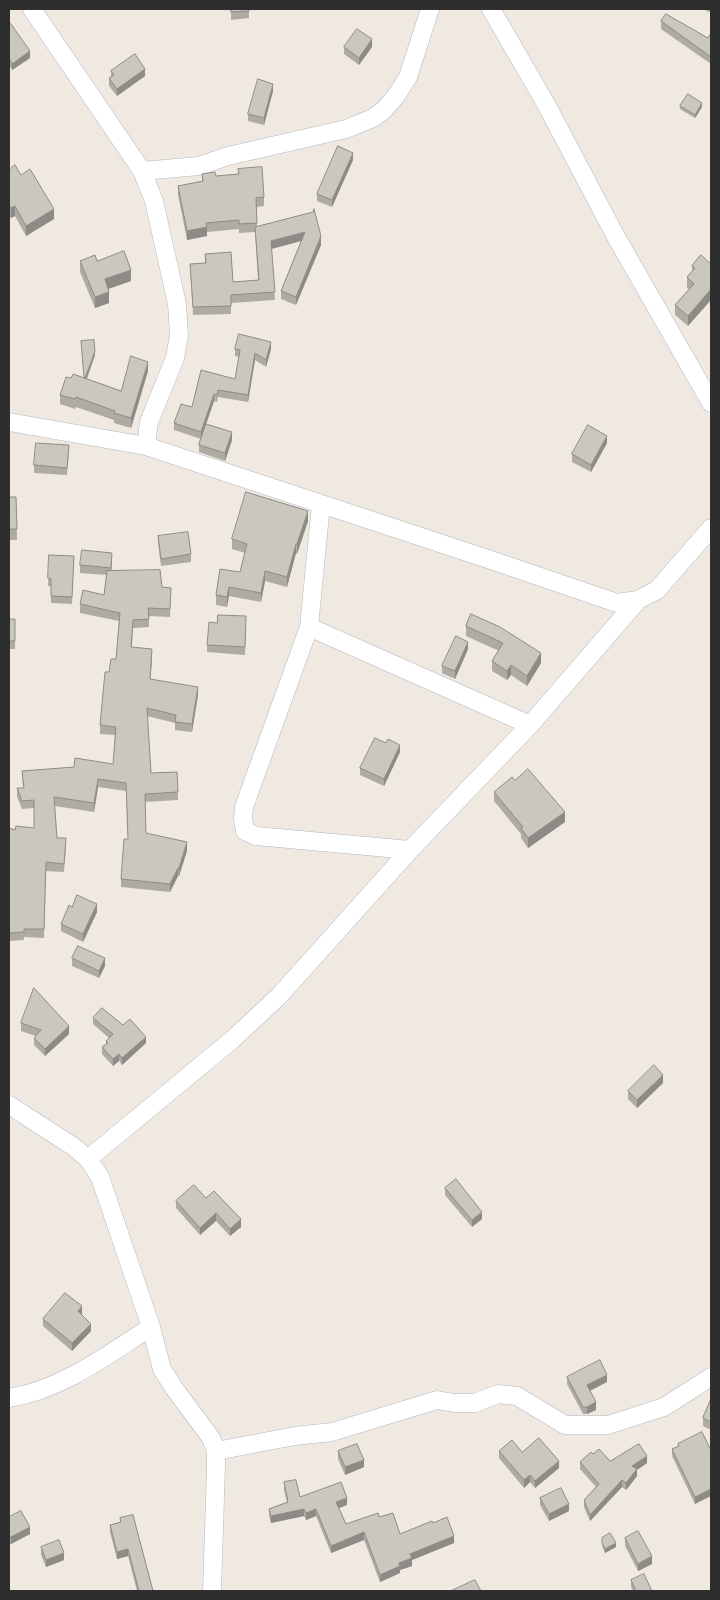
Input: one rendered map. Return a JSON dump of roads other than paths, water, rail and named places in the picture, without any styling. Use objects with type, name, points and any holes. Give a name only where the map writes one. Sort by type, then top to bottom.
[{"type":"street","points":[[32,9],[142,171],[154,201],[177,304],[179,335],[175,358],[149,422],[146,446]]},
{"type":"street","points":[[142,171],[200,166],[228,156],[346,129],[373,118],[384,110],[396,96],[408,76],[430,9]]},
{"type":"street","points":[[491,9],[546,104],[615,235],[711,403]]},
{"type":"street","points":[[9,422],[146,446],[163,454],[321,504],[617,603],[638,600],[657,590],[711,528]]},
{"type":"street","points":[[321,504],[309,627],[244,807],[242,819],[245,831],[256,836],[410,850]]},
{"type":"street","points":[[88,1159],[233,1039],[279,996],[410,850],[530,725],[638,600]]},
{"type":"street","points":[[309,627],[530,725]]},
{"type":"street","points":[[9,1105],[74,1147],[88,1159],[100,1177],[151,1327],[162,1369],[211,1438],[216,1451],[212,1591]]},
{"type":"street","points":[[9,1398],[47,1389],[92,1364],[151,1327]]},
{"type":"street","points":[[216,1451],[296,1436],[332,1432],[437,1400],[454,1403],[476,1402],[498,1394],[517,1396],[565,1425],[608,1425],[664,1407],[711,1377]]}]
